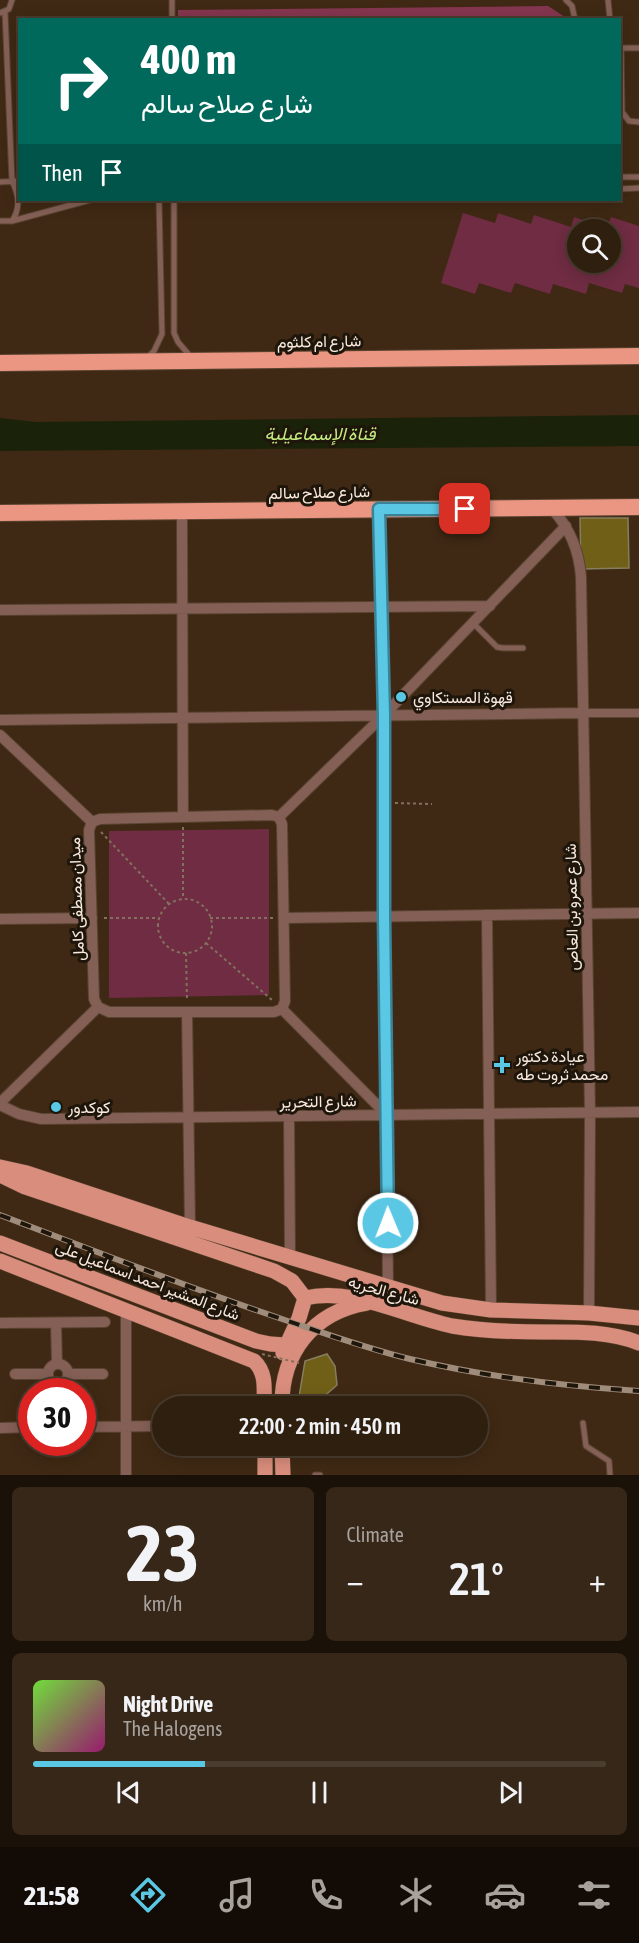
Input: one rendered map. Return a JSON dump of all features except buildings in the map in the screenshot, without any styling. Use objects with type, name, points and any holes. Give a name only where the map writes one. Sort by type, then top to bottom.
[{"type":"highway","name":"شارع ام كلثوم","points":[[0,363],[639,356]]},
{"type":"highway","name":"شارع صلاح سالم","points":[[0,513],[639,507]]},
{"type":"main road","name":"شارع الحريه","points":[[0,1167],[27,1173],[190,1227],[442,1303],[491,1310],[589,1313],[639,1318]]},
{"type":"main road","points":[[0,1175],[25,1186],[284,1275],[299,1288],[305,1298],[285,1345],[280,1369],[281,1396]]},
{"type":"main road","name":"شارع المشير احمد اسماعيل على","points":[[0,1243],[256,1341],[285,1345]]},
{"type":"main road","points":[[0,1261],[255,1356],[263,1373],[264,1396]]},
{"type":"main road","name":"شارع الحريه","points":[[305,1298],[316,1295],[344,1296],[426,1320],[481,1330],[578,1332],[610,1335],[639,1343]]},
{"type":"main road","points":[[281,1386],[296,1349],[312,1328],[339,1311],[370,1303]]},
{"type":"main road","points":[[532,1311],[532,1332]]},
{"type":"main road","points":[[610,1335],[612,1316]]},
{"type":"main road","points":[[265,1456],[265,1475]]},
{"type":"main road","points":[[282,1456],[283,1475]]},
{"type":"street","points":[[379,509],[384,716],[388,1288]]},
{"type":"street","name":"شارع عمرو بن العاص","points":[[552,509],[573,538],[580,564],[590,1113],[589,1313]]},
{"type":"street","points":[[182,511],[183,817]]},
{"type":"street","points":[[0,1104],[98,1007],[109,1012],[274,1012],[282,1009],[285,1001],[284,918],[282,824],[279,818],[384,716],[566,526]]},
{"type":"street","points":[[0,610],[490,606]]},
{"type":"street","points":[[0,720],[639,713]]},
{"type":"street","points":[[0,735],[92,822]]},
{"type":"street","name":"ميدان مصطفى كامل","points":[[98,1007],[94,999],[89,830],[92,822],[100,819],[272,815],[279,818]]},
{"type":"street","points":[[284,918],[639,913]]},
{"type":"street","points":[[487,915],[491,1310]]},
{"type":"street","points":[[0,919],[92,918]]},
{"type":"street","points":[[282,1009],[387,1115]]},
{"type":"street","points":[[188,1012],[190,1227]]},
{"type":"street","name":"شارع التحرير","points":[[0,1104],[19,1114],[41,1119],[639,1112]]},
{"type":"street","points":[[289,1116],[290,1257]]},
{"type":"street","points":[[126,1309],[126,1475]]},
{"type":"street","points":[[0,1323],[105,1322]]},
{"type":"street","points":[[56,1323],[57,1364]]},
{"type":"street","points":[[48,1374],[52,1366],[57,1364],[66,1368],[68,1374],[66,1378]]},
{"type":"street","points":[[15,1374],[48,1374]]},
{"type":"street","points":[[48,1374],[50,1378]]},
{"type":"street","points":[[68,1374],[103,1374]]},
{"type":"street","points":[[96,1427],[152,1426]]},
{"type":"street","points":[[0,1428],[18,1427]]},
{"type":"lane","points":[[12,0],[9,9],[2,13],[12,181],[18,198],[18,208],[12,221]]},
{"type":"lane","points":[[172,0],[172,18]]},
{"type":"lane","points":[[566,0],[572,6],[575,18]]},
{"type":"lane","points":[[608,0],[610,18]]},
{"type":"lane","points":[[621,48],[639,48]]},
{"type":"lane","points":[[621,80],[622,112],[629,121],[639,122]]},
{"type":"lane","points":[[621,177],[639,177]]},
{"type":"lane","points":[[0,182],[18,181]]},
{"type":"lane","points":[[621,189],[639,188]]},
{"type":"lane","points":[[0,221],[12,221],[86,201]]},
{"type":"lane","points":[[140,362],[154,351],[162,333],[159,201]]},
{"type":"lane","points":[[174,201],[174,333],[184,351],[200,361]]},
{"type":"lane","points":[[473,623],[500,648],[524,648]]},
{"type":"lane","points":[[583,1423],[586,1446],[609,1461],[610,1475]]},
{"type":"lane","points":[[315,1475],[320,1475]]},
{"type":"path","points":[[383,802],[432,804]]},
{"type":"path","points":[[183,817],[183,899]]},
{"type":"path","points":[[92,822],[169,904]]},
{"type":"path","points":[[183,899],[200,904],[210,918],[211,928],[206,943],[197,950],[186,953],[174,951],[163,942],[158,931],[159,918],[169,904],[183,899]]},
{"type":"path","points":[[92,918],[159,918]]},
{"type":"path","points":[[210,918],[284,918]]},
{"type":"path","points":[[206,943],[282,1009]]},
{"type":"path","points":[[186,953],[188,1012]]},
{"type":"path","points":[[255,1356],[298,1363]]},
{"type":"shaded area","points":[[548,6],[565,18],[178,18],[178,10]]},
{"type":"shaded area","points":[[463,213],[495,223],[498,213],[531,224],[534,215],[567,226],[567,273],[621,273],[621,220],[639,226],[639,288],[625,284],[622,293],[589,283],[586,294],[553,284],[550,294],[515,283],[511,293],[479,283],[475,294],[441,283]]},
{"type":"shaded area","points":[[269,829],[269,995],[109,998],[109,831]]},
{"type":"water","name":"قناة الإسماعيلية","points":[[639,415],[639,446],[0,451],[0,418],[36,422]]},
{"type":"railway","points":[[0,1215],[213,1295],[394,1355],[496,1376],[639,1391]]},
{"type":"place","name":"قهوة المستكاوي","points":[[401,697]]},
{"type":"place","name":"عيادة دكتور محمد ثروت طه","points":[[502,1065]]},
{"type":"place","name":"كوكدور","points":[[56,1107]]},
{"type":"route","points":[[388,1223],[384,716],[379,509],[465,509]]}]
